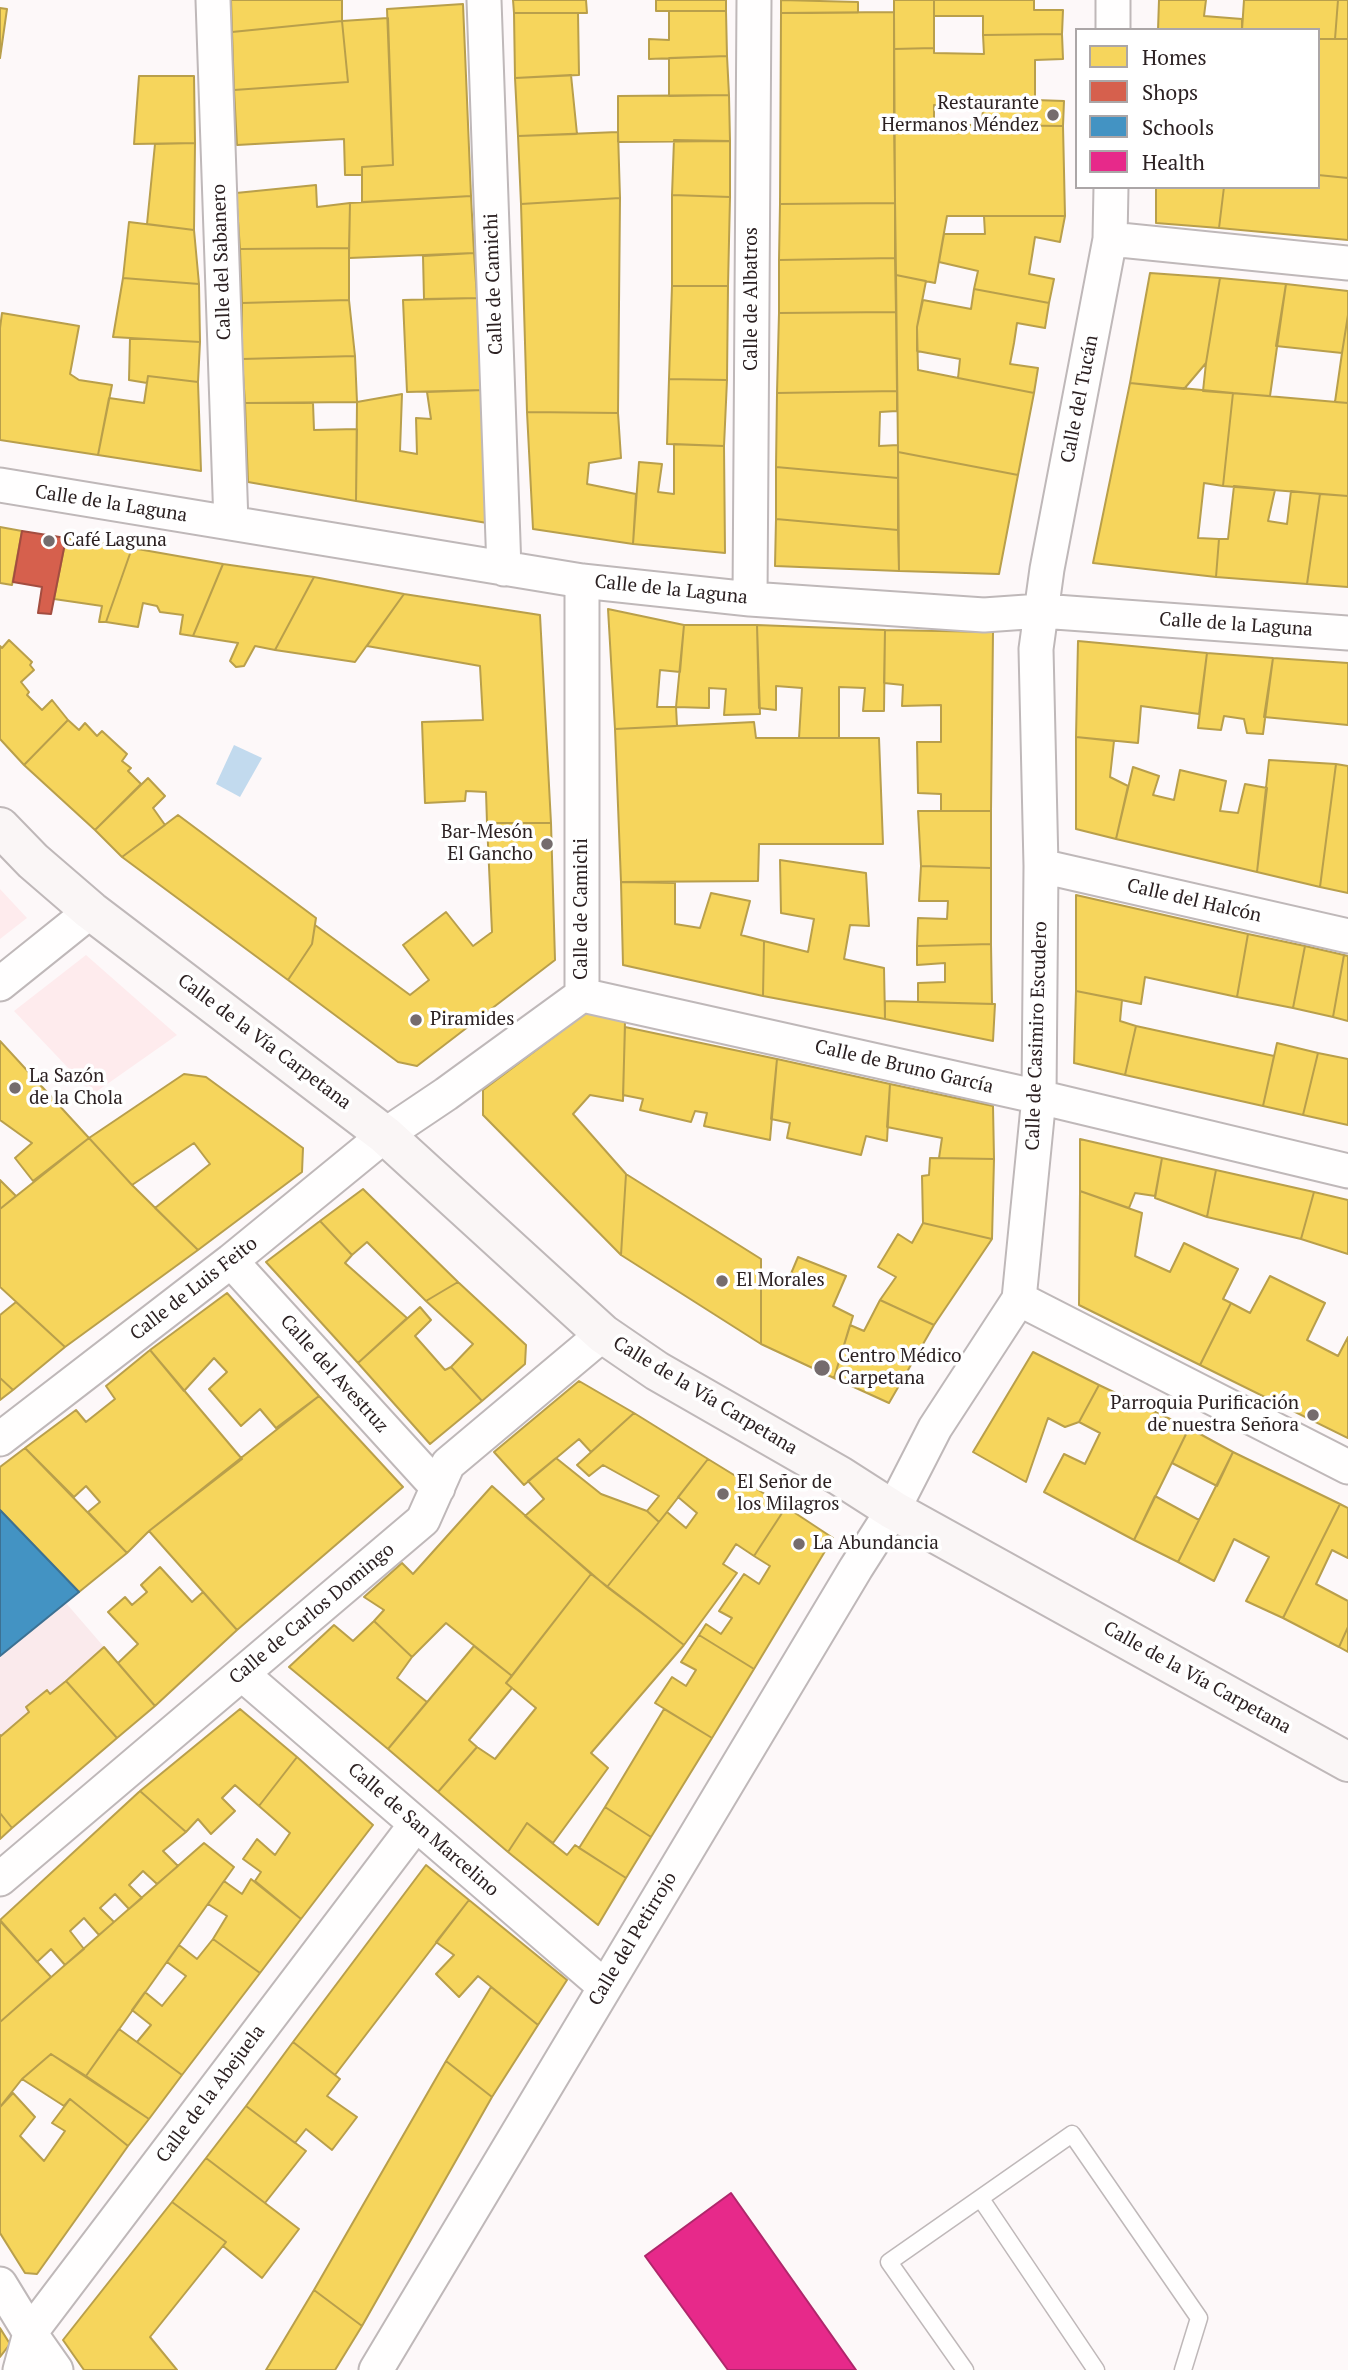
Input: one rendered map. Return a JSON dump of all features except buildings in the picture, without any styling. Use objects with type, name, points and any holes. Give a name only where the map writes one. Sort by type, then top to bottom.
[{"type":"street","name":"Calle del Sabanero","points":[[213,0],[231,523]]},
{"type":"street","name":"Calle de Camichi","points":[[484,0],[504,569]]},
{"type":"street","name":"Calle de Albatros","points":[[750,599],[754,0]]},
{"type":"street","points":[[1113,0],[1113,28]]},
{"type":"street","name":"Calle del Tucán","points":[[1041,611],[1110,239],[1111,189]]},
{"type":"street","points":[[1110,239],[1348,263]]},
{"type":"street","name":"Calle de la Laguna","points":[[0,485],[582,581],[750,599],[984,615],[1041,611],[1348,633]]},
{"type":"street","name":"Calle de Camichi","points":[[385,1135],[582,995],[582,581]]},
{"type":"street","name":"Calle de Casimiro Escudero","points":[[893,1510],[935,1427],[1019,1299],[1039,1097],[1041,866],[1036,649],[1041,611]]},
{"type":"street","name":"Calle de la Vía Carpetana","points":[[0,827],[33,861],[92,911],[385,1135],[603,1334],[657,1371],[840,1476],[893,1510],[1348,1762]]},
{"type":"street","name":"Calle del Halcón","points":[[1041,866],[1348,936]]},
{"type":"street","points":[[0,984],[92,911]]},
{"type":"street","name":"Calle de Bruno García","points":[[582,995],[1039,1097],[1348,1171]]},
{"type":"street","name":"Calle de Luis Feito","points":[[0,1439],[231,1261],[385,1135]]},
{"type":"street","name":"Calle del Avestruz","points":[[231,1261],[438,1488]]},
{"type":"street","points":[[1019,1299],[1348,1467]]},
{"type":"street","name":"Calle de Carlos Domingo","points":[[0,1879],[423,1520],[448,1464],[603,1334]]},
{"type":"street","name":"Calle del Petirrojo","points":[[376,2370],[604,1986],[893,1510]]},
{"type":"street","name":"Calle de San Marcelino","points":[[242,1674],[604,1986]]},
{"type":"street","name":"Calle de la Abejuela","points":[[20,2370],[30,2333],[416,1824]]},
{"type":"street","points":[[0,2284],[56,2370]]},
{"type":"lane","points":[[965,2370],[889,2262],[1072,2134],[1199,2318],[1183,2370]]},
{"type":"lane","points":[[981,2199],[1096,2370]]},
{"type":"shaded area","points":[[0,889],[27,918],[0,939]]},
{"type":"shaded area","points":[[86,955],[177,1035],[93,1094],[14,1011]]},
{"type":"shaded area","points":[[0,1510],[66,1603],[155,1706],[117,1738],[66,1681],[50,1694],[46,1690],[26,1707],[29,1712],[0,1735]]},
{"type":"water","points":[[234,745],[262,758],[240,797],[216,784]]},
{"type":"place","name":"Restaurante Hermanos Méndez","points":[[1053,115]]},
{"type":"place","name":"Café Laguna","points":[[49,541]]},
{"type":"place","name":"Bar-Mesón El Gancho","points":[[547,844]]},
{"type":"place","name":"Piramides","points":[[416,1020]]},
{"type":"place","name":"La Sazón de la Chola","points":[[15,1088]]},
{"type":"place","name":"El Morales","points":[[722,1281]]},
{"type":"place","name":"Centro Médico Carpetana","points":[[822,1368]]},
{"type":"place","name":"Parroquia Purificación de nuestra Señora","points":[[1313,1415]]},
{"type":"place","name":"El Señor de los Milagros","points":[[723,1494]]},
{"type":"place","name":"La Abundancia","points":[[799,1544]]}]
